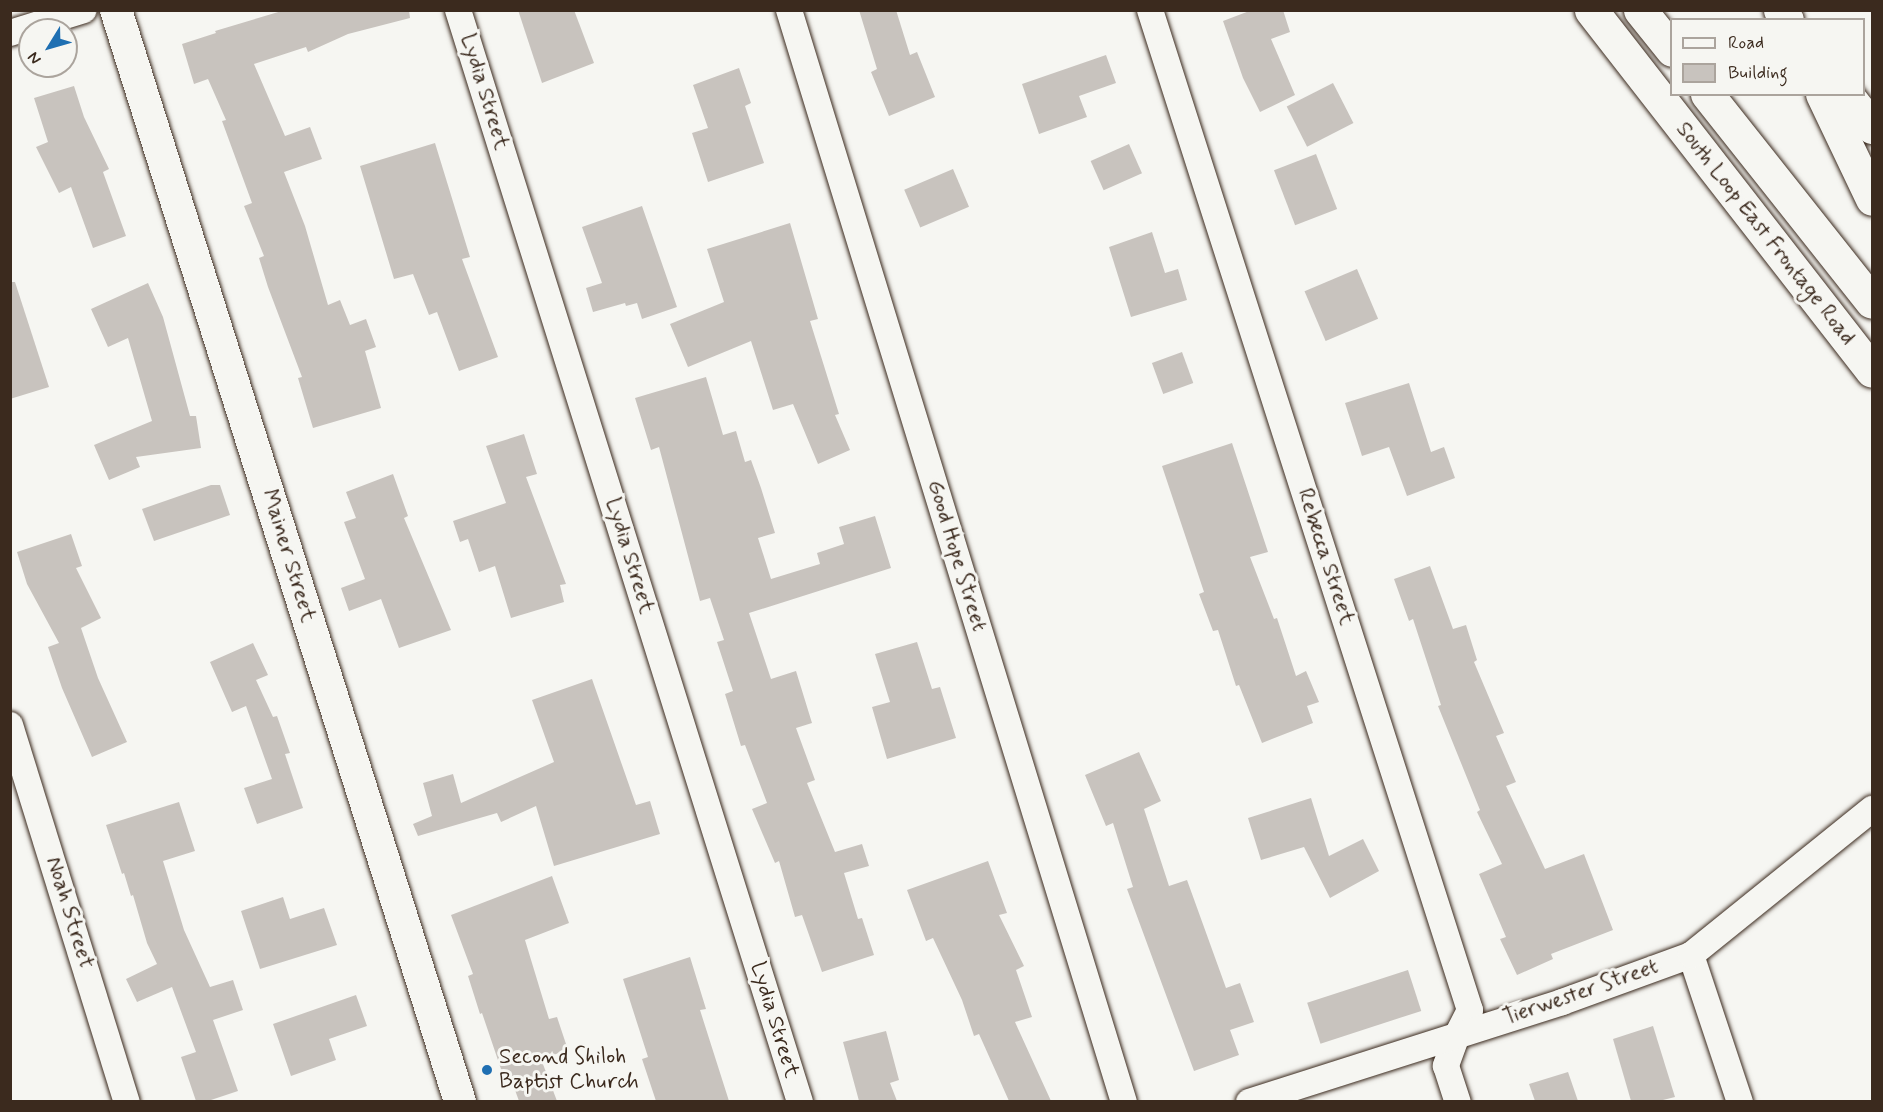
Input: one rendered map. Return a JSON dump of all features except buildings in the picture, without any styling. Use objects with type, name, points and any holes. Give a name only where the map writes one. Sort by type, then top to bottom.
[{"type":"main road","name":"South Loop East Frontage Road","points":[[1591,10],[1872,371]]},
{"type":"main road","points":[[1640,10],[1670,49]]},
{"type":"main road","points":[[1709,96],[1872,302]]},
{"type":"main road","points":[[1823,96],[1872,199]]},
{"type":"main road","points":[[1848,96],[1872,127]]},
{"type":"street","points":[[10,33],[84,10]]},
{"type":"street","name":"Mainer Street","points":[[116,10],[460,1101]]},
{"type":"street","name":"Lydia Street","points":[[458,10],[800,1101]]},
{"type":"street","name":"Good Hope Street","points":[[789,10],[1124,1101]]},
{"type":"street","name":"Rebecca Street","points":[[1150,10],[1470,1010],[1457,1035],[1446,1066],[1458,1101]]},
{"type":"street","name":"Noah Street","points":[[10,725],[127,1101]]},
{"type":"street","name":"Tierwester Street","points":[[1250,1101],[1562,1002],[1691,955],[1872,809]]},
{"type":"street","points":[[1691,955],[1740,1101]]},
{"type":"place","name":"Second Shiloh Baptist Church","points":[[487,1070]]}]
